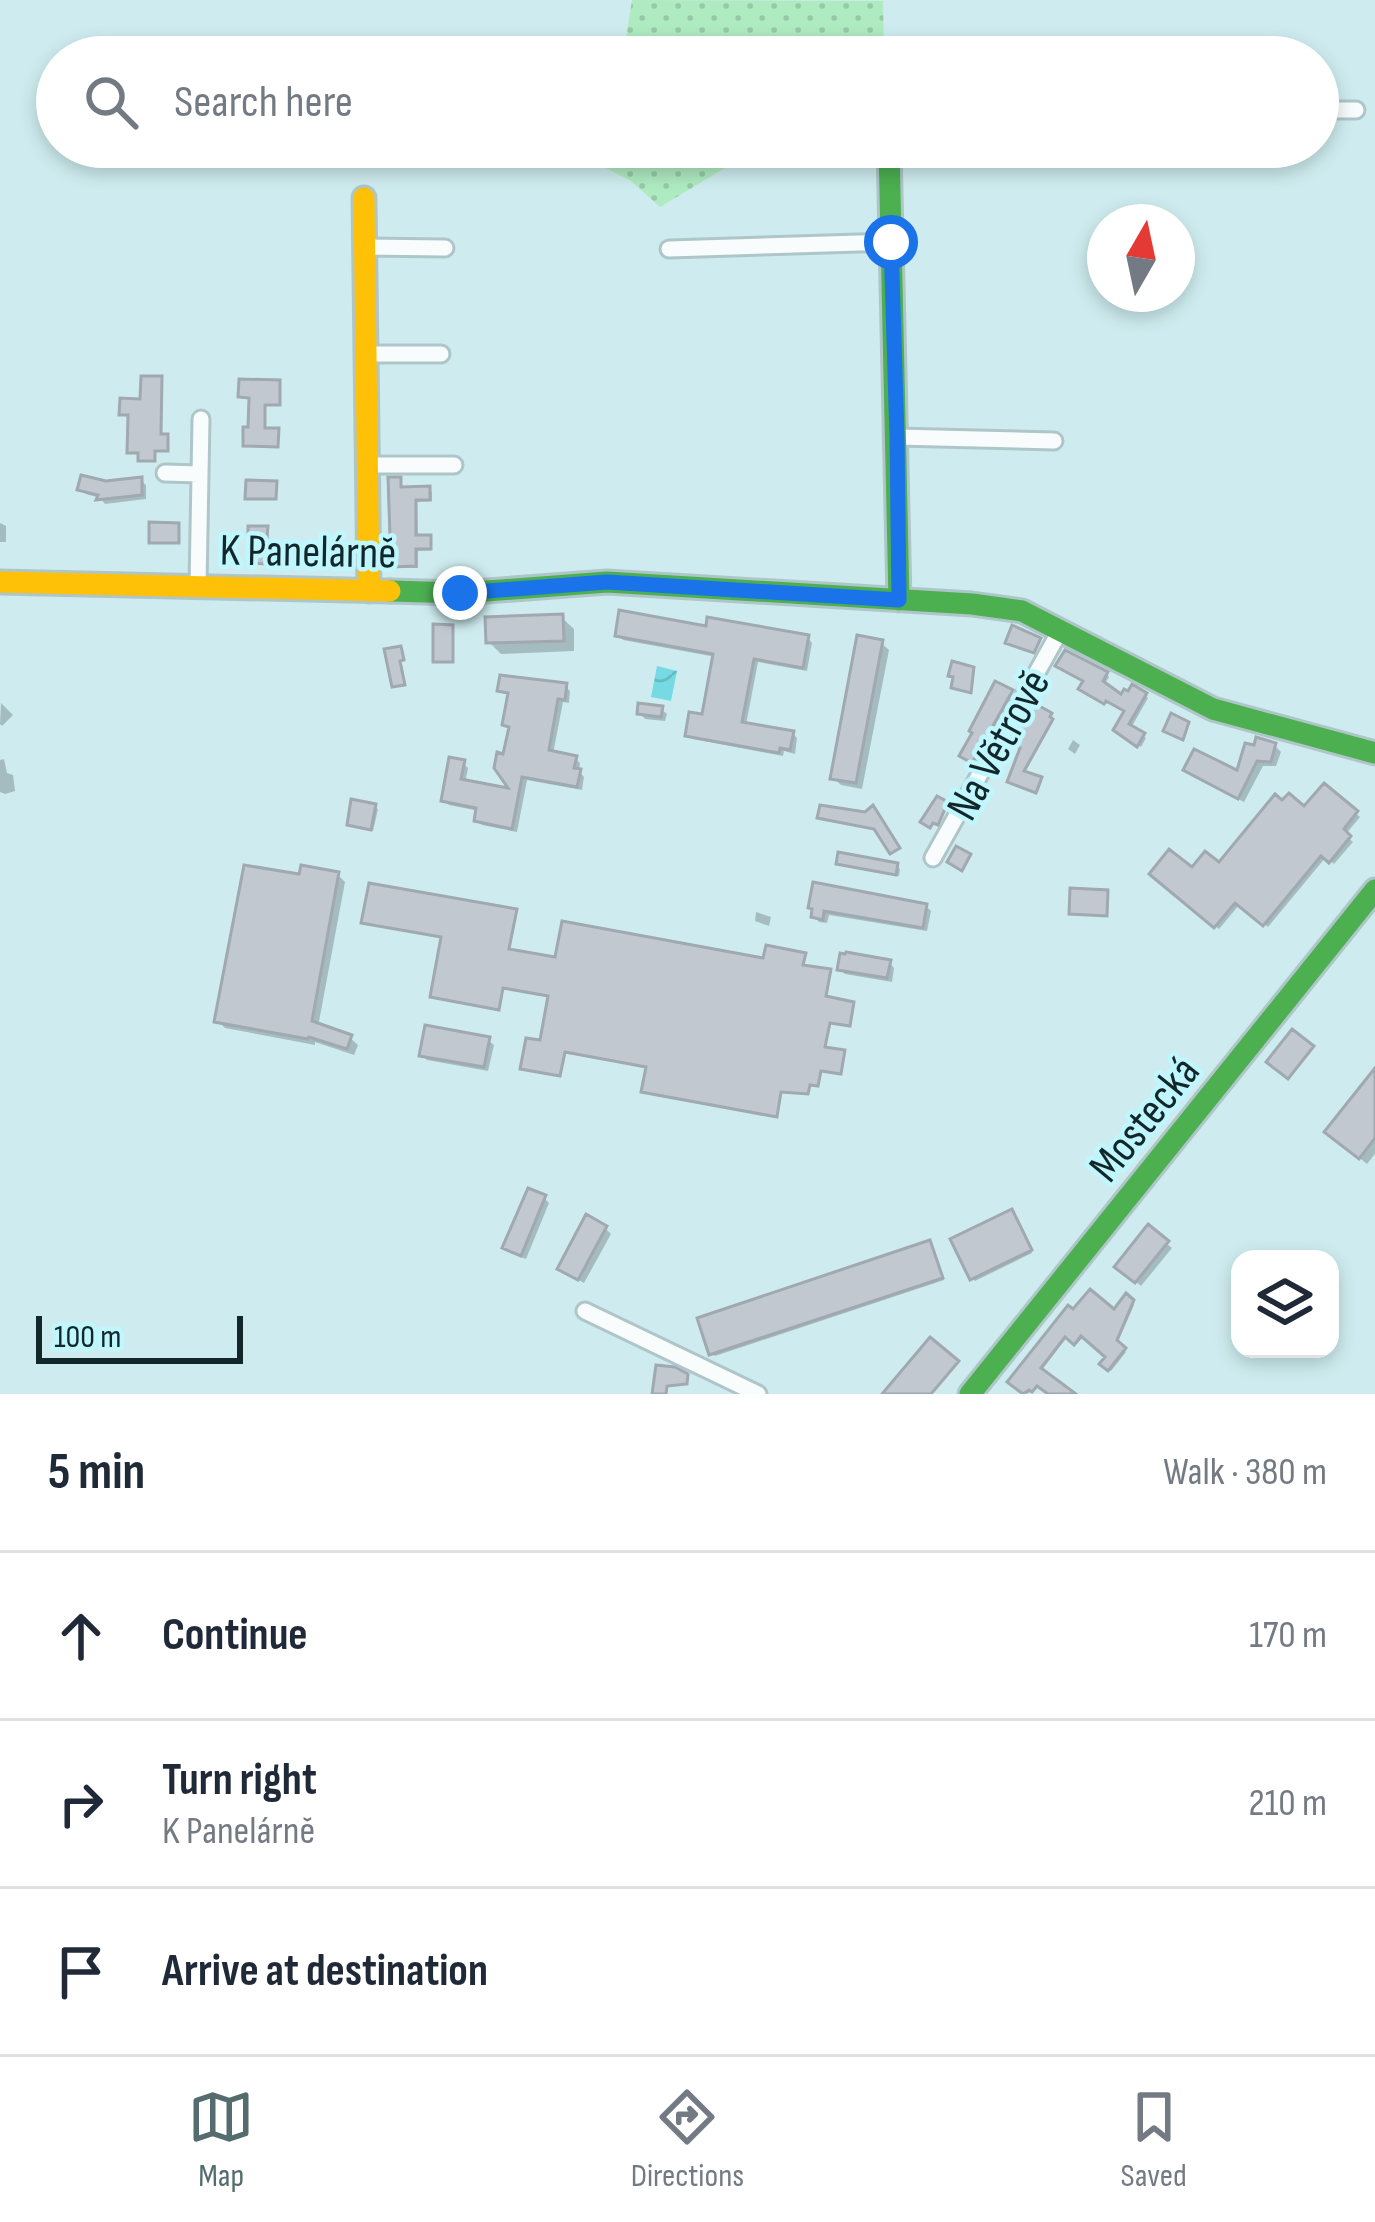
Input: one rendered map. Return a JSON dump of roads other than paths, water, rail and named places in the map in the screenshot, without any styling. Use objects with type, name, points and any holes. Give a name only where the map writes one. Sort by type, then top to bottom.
[{"type":"street","points":[[1339,110],[1356,110]]},
{"type":"street","points":[[890,168],[899,600]]},
{"type":"street","points":[[364,198],[369,590]]},
{"type":"street","points":[[669,249],[891,242]]},
{"type":"street","points":[[365,248],[445,248]]},
{"type":"street","points":[[366,354],[442,355]]},
{"type":"street","points":[[198,586],[201,419]]},
{"type":"street","points":[[897,437],[1054,441]]},
{"type":"street","points":[[368,465],[454,465]]},
{"type":"street","points":[[165,473],[199,474]]},
{"type":"street","name":"K Panelárně","points":[[0,582],[460,593],[607,582],[972,604],[1022,611],[1213,709],[1375,753]]},
{"type":"street","name":"Na Větrově","points":[[933,858],[1060,631]]},
{"type":"street","name":"Mostecká","points":[[970,1394],[1375,890]]},
{"type":"street","points":[[585,1311],[758,1394]]},
{"type":"water","points":[[657,666],[677,671],[671,701],[651,697]]}]
